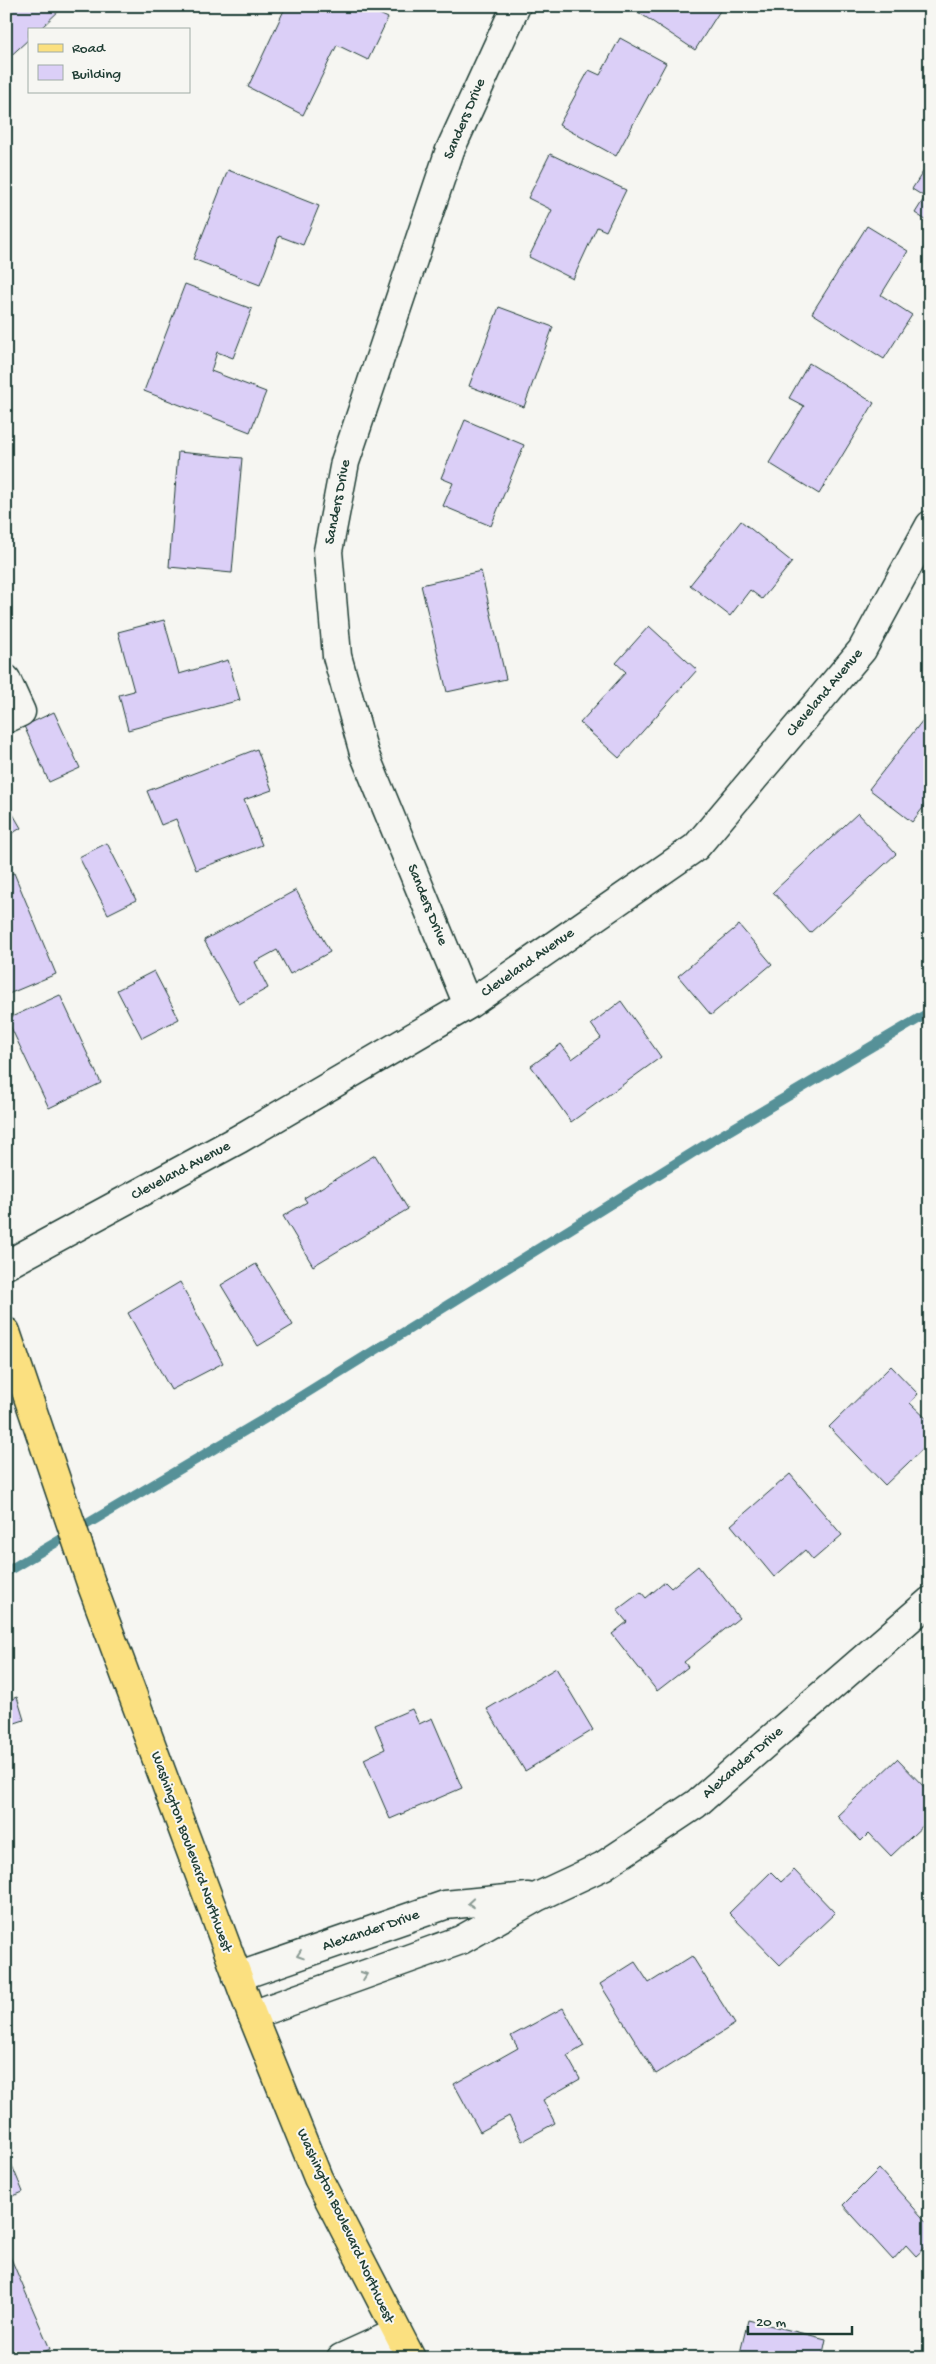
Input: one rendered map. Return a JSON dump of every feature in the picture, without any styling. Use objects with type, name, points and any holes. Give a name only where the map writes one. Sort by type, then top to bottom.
[{"type":"main road","name":"Washington Boulevard Northwest","points":[[6,1332],[91,1583],[237,1977],[318,2178],[410,2358]]},
{"type":"street","name":"Sanders Drive","points":[[468,1005],[364,753],[337,656],[328,551],[345,462],[447,160],[516,6]]},
{"type":"street","name":"Cleveland Avenue","points":[[6,1265],[239,1139],[468,1005],[696,847],[862,650],[930,525]]},
{"type":"street","points":[[6,679],[21,712],[6,719]]},
{"type":"street","name":"Alexander Drive","points":[[252,2015],[461,1940],[537,1896],[603,1866],[696,1804],[930,1601]]},
{"type":"street","name":"Alexander Drive","points":[[237,1977],[445,1905],[537,1896]]},
{"type":"street","points":[[340,2358],[396,2333]]},
{"type":"building","points":[[6,6],[64,6],[41,28],[28,28],[28,40],[6,60]]},
{"type":"building","points":[[286,6],[363,6],[388,18],[368,60],[337,45],[303,115],[248,87]]},
{"type":"building","points":[[629,6],[723,6],[695,50]]},
{"type":"building","points":[[620,38],[666,63],[616,156],[559,125],[589,70],[600,75]]},
{"type":"building","points":[[550,154],[626,190],[606,231],[597,227],[573,279],[529,257],[552,210],[528,198]]},
{"type":"building","points":[[930,161],[930,223],[915,213],[925,197],[912,189]]},
{"type":"building","points":[[228,170],[319,206],[303,245],[279,236],[260,285],[193,259]]},
{"type":"building","points":[[867,226],[908,251],[881,295],[912,315],[884,359],[812,313]]},
{"type":"building","points":[[185,284],[252,309],[233,358],[217,352],[211,371],[266,392],[250,432],[144,391]]},
{"type":"building","points":[[499,307],[553,327],[524,407],[469,386]]},
{"type":"building","points":[[809,363],[874,403],[819,494],[769,463],[804,406],[789,398]]},
{"type":"building","points":[[465,420],[524,445],[491,526],[443,506],[453,483],[441,478]]},
{"type":"building","points":[[178,452],[242,458],[232,573],[169,567]]},
{"type":"building","points":[[741,521],[792,562],[762,599],[750,590],[730,616],[690,585]]},
{"type":"building","points":[[481,571],[506,679],[447,692],[421,585]]},
{"type":"building","points":[[164,620],[179,674],[228,660],[240,700],[128,730],[119,695],[134,691],[118,632]]},
{"type":"building","points":[[649,626],[697,670],[619,758],[580,723],[626,672],[616,663]]},
{"type":"building","points":[[930,711],[930,799],[912,822],[869,789]]},
{"type":"building","points":[[54,712],[80,768],[49,782],[24,726]]},
{"type":"building","points":[[257,749],[272,790],[244,800],[262,845],[196,870],[176,819],[161,825],[147,791]]},
{"type":"building","points":[[6,802],[21,828],[6,837]]},
{"type":"building","points":[[858,813],[896,854],[810,933],[773,892]]},
{"type":"building","points":[[107,843],[136,900],[108,914],[79,857]]},
{"type":"building","points":[[14,873],[56,974],[6,995],[6,876]]},
{"type":"building","points":[[296,890],[330,952],[290,974],[277,950],[255,962],[268,988],[239,1004],[204,940]]},
{"type":"building","points":[[739,925],[772,964],[711,1015],[678,976]]},
{"type":"building","points":[[154,971],[179,1019],[142,1038],[117,990]]},
{"type":"building","points":[[60,995],[101,1083],[49,1108],[7,1019]]},
{"type":"building","points":[[621,1001],[661,1057],[571,1122],[531,1066],[561,1044],[572,1059],[601,1038],[591,1024]]},
{"type":"building","points":[[375,1155],[408,1209],[313,1266],[283,1216],[307,1202],[304,1198]]},
{"type":"building","points":[[256,1264],[293,1325],[258,1346],[221,1285]]},
{"type":"building","points":[[180,1282],[223,1363],[171,1390],[128,1313]]},
{"type":"building","points":[[930,1336],[930,1352],[922,1344]]},
{"type":"building","points":[[891,1366],[918,1394],[910,1403],[930,1422],[930,1442],[885,1485],[829,1427]]},
{"type":"building","points":[[790,1474],[842,1535],[813,1560],[805,1550],[774,1577],[731,1525]]},
{"type":"building","points":[[698,1566],[739,1618],[684,1662],[688,1667],[657,1691],[612,1634],[627,1622],[617,1610],[641,1592],[646,1598],[665,1582],[671,1588]]},
{"type":"building","points":[[556,1668],[593,1730],[525,1771],[487,1709]]},
{"type":"building","points":[[17,1697],[24,1720],[6,1726],[6,1701]]},
{"type":"building","points":[[412,1709],[419,1724],[432,1718],[462,1788],[390,1819],[364,1759],[385,1749],[375,1725]]},
{"type":"building","points":[[897,1759],[930,1793],[930,1819],[891,1856],[869,1833],[861,1841],[837,1816]]},
{"type":"building","points":[[794,1870],[835,1913],[780,1965],[729,1913],[771,1872],[781,1882]]},
{"type":"building","points":[[692,1956],[735,2024],[656,2074],[600,1984],[635,1962],[649,1983]]},
{"type":"building","points":[[563,2008],[584,2046],[567,2056],[580,2079],[543,2100],[555,2123],[522,2141],[509,2116],[480,2132],[454,2084],[518,2048],[511,2036]]},
{"type":"building","points":[[6,2151],[23,2192],[6,2199]]},
{"type":"building","points":[[879,2169],[930,2226],[930,2243],[916,2256],[906,2245],[893,2260],[843,2205]]},
{"type":"building","points":[[6,2247],[50,2349],[31,2358],[6,2358]]},
{"type":"building","points":[[748,2320],[826,2339],[822,2358],[750,2358],[751,2355],[740,2353]]},
{"type":"waterway","points":[[6,1572],[266,1418],[710,1142],[930,1012]]}]
